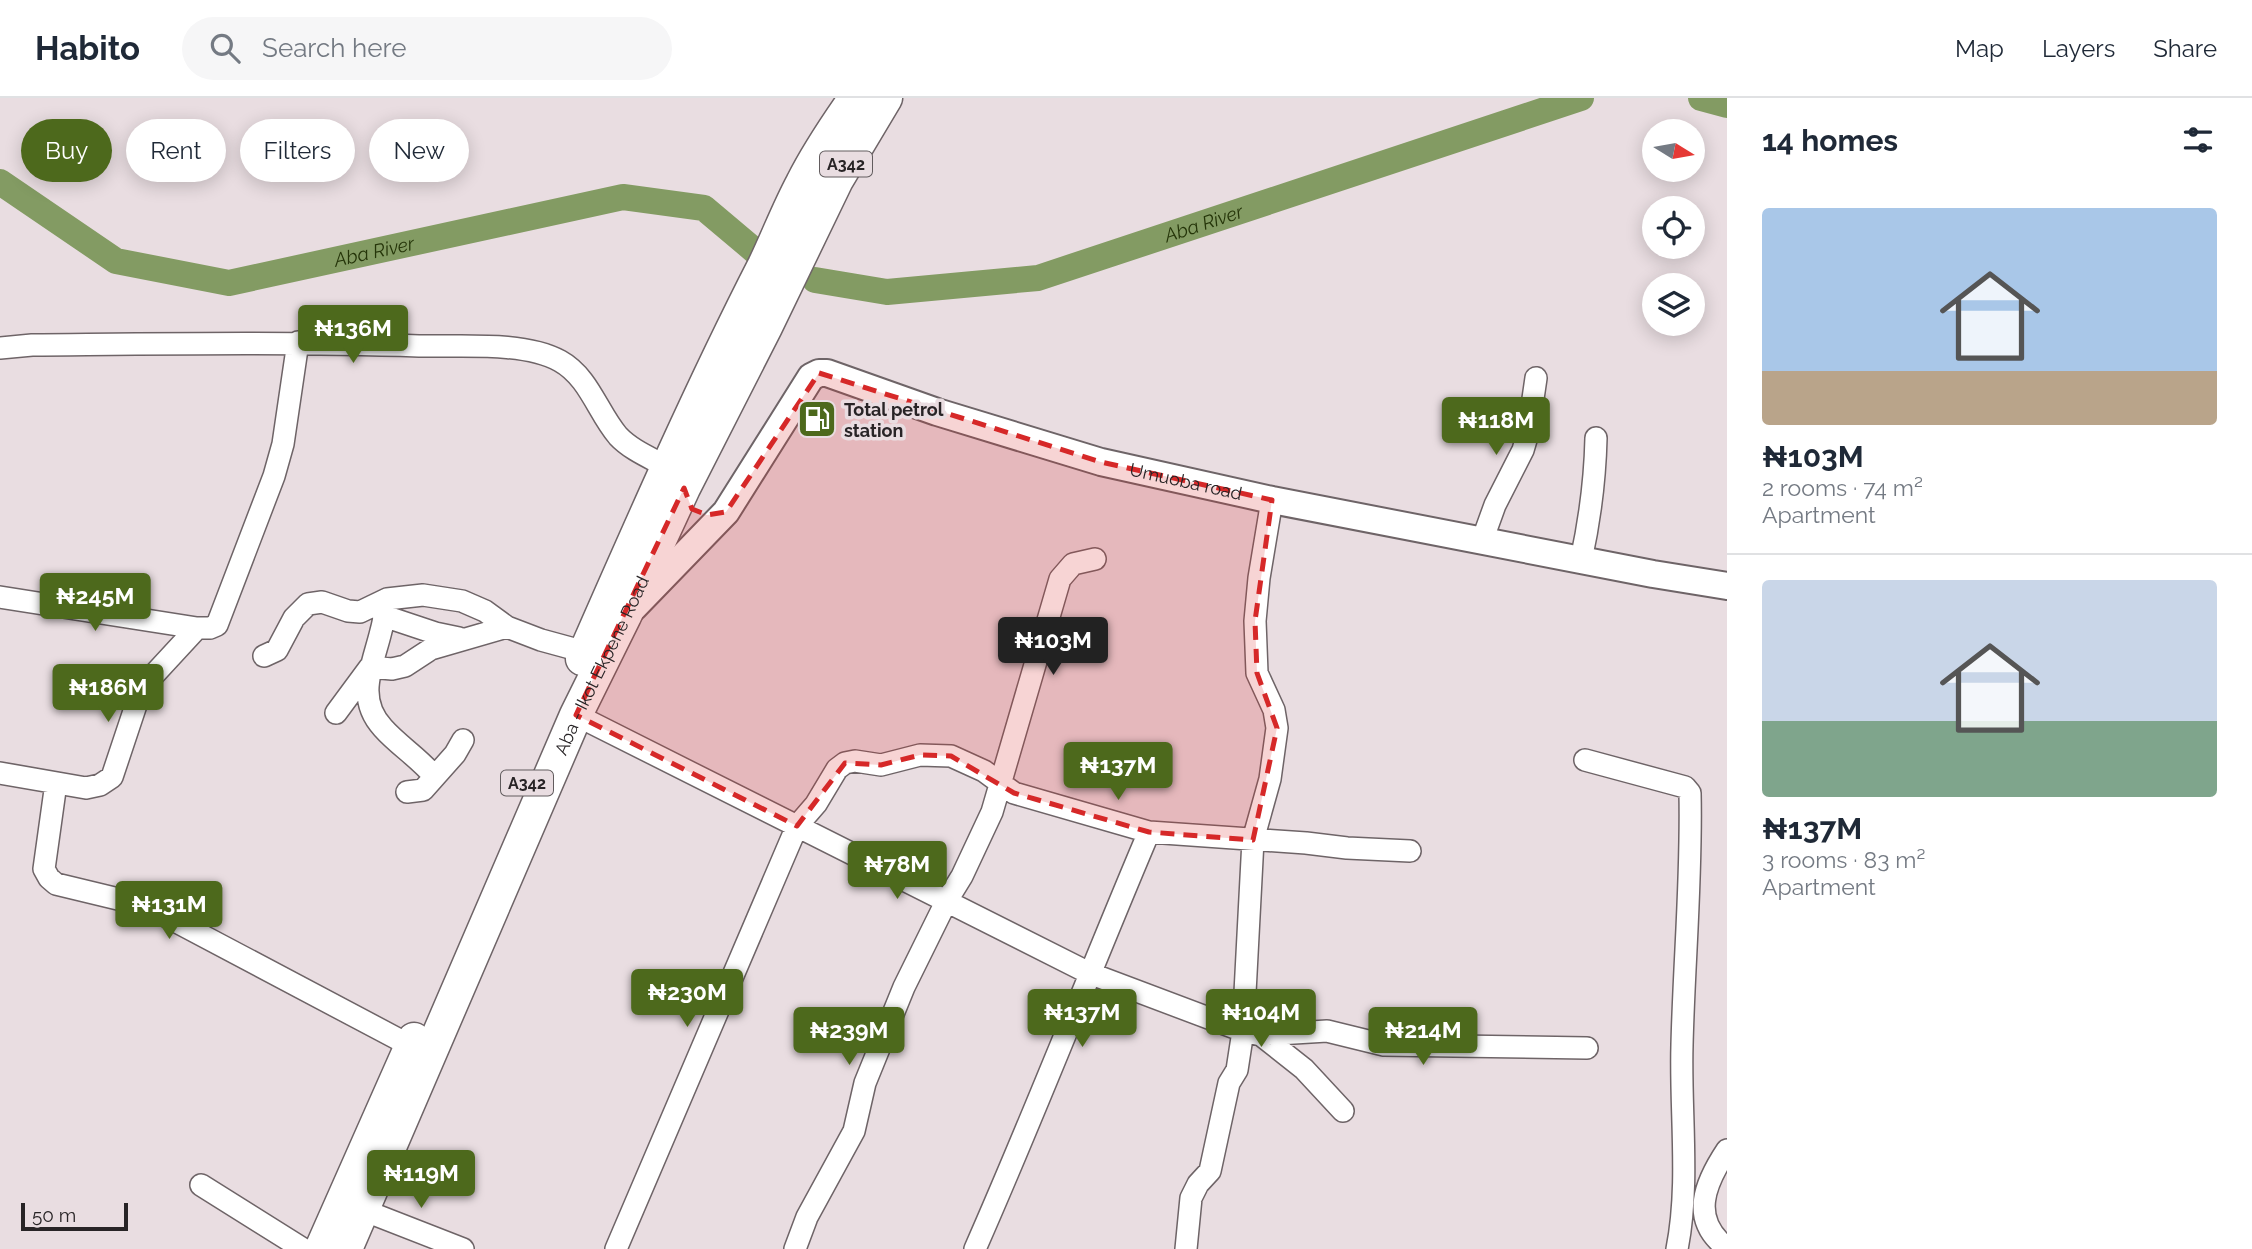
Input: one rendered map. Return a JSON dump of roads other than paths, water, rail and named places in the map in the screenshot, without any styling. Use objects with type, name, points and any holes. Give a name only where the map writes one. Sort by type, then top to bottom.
[{"type":"highway","name":"Aba - Ikot Ekpene Road","points":[[321,1249],[585,652],[676,478],[766,327],[799,227],[800,185],[855,98]]},
{"type":"highway","name":"Aba - Ikot Ekpene Road","points":[[346,1249],[576,715],[625,616],[736,319],[799,227],[837,180],[886,98]]},
{"type":"main road","name":"Umuoba road","points":[[625,616],[726,512],[811,377],[819,373],[827,373],[937,412],[1101,461],[1272,500],[1727,586]]},
{"type":"main road","points":[[676,478],[688,502],[698,514],[726,512]]},
{"type":"street","points":[[0,597],[197,628],[217,625],[274,476],[290,410],[299,342]]},
{"type":"street","points":[[0,348],[32,345],[299,342],[533,351],[561,361],[583,382],[617,435],[676,478]]},
{"type":"street","points":[[1482,541],[1495,505],[1523,450],[1536,378]]},
{"type":"street","points":[[1581,560],[1590,514],[1596,438]]},
{"type":"street","points":[[1186,1249],[1191,1198],[1198,1184],[1210,1171],[1229,1083],[1252,1033],[1253,840],[1270,779],[1277,728],[1274,710],[1257,673],[1255,621],[1272,500]]},
{"type":"street","points":[[795,1249],[807,1217],[854,1131],[865,1083],[904,987],[992,812],[1060,579],[1073,564],[1095,559]]},
{"type":"street","points":[[264,656],[277,650],[295,618],[308,604],[321,602],[360,612],[386,608],[423,595],[463,601],[485,611],[507,627],[585,652]]},
{"type":"street","points":[[386,608],[435,633],[462,638]]},
{"type":"street","points":[[386,608],[370,667],[367,683],[368,703],[374,718],[384,730],[419,759],[440,770]]},
{"type":"street","points":[[370,667],[393,669],[405,666],[431,649],[507,627]]},
{"type":"street","points":[[0,773],[86,788],[100,785],[112,777],[138,699],[148,681],[197,628]]},
{"type":"street","points":[[336,713],[370,667]]},
{"type":"street","points":[[576,715],[1089,973],[1252,1033],[1304,1069],[1343,1111]]},
{"type":"street","points":[[407,792],[423,790],[455,754],[463,740]]},
{"type":"street","points":[[616,1249],[796,827],[816,804],[836,769],[845,763],[855,761],[881,765],[903,757],[951,756],[967,761],[1014,793],[1149,832],[1410,851]]},
{"type":"street","points":[[1585,760],[1685,787],[1690,793],[1692,842],[1682,1046],[1683,1169],[1677,1249]]},
{"type":"street","points":[[56,783],[44,869],[48,878],[56,884],[154,909],[411,1045]]},
{"type":"street","points":[[975,1249],[1026,1135],[1089,973],[1149,832]]},
{"type":"street","points":[[1252,1033],[1318,1031],[1384,1045],[1587,1048]]},
{"type":"street","points":[[1727,1150],[1710,1175],[1703,1205],[1708,1229],[1727,1248]]},
{"type":"street","points":[[201,1185],[303,1249]]},
{"type":"street","points":[[363,1210],[463,1249]]},
{"type":"waterway","name":"Aba River","points":[[815,280],[887,292],[1038,278],[1581,98]]},
{"type":"waterway","name":"Aba River","points":[[1701,98],[1727,105]]},
{"type":"waterway","name":"Aba River","points":[[0,182],[116,261],[229,283],[623,197],[704,208],[755,251]]},
{"type":"place","name":"Total petrol station","points":[[817,419]]}]
